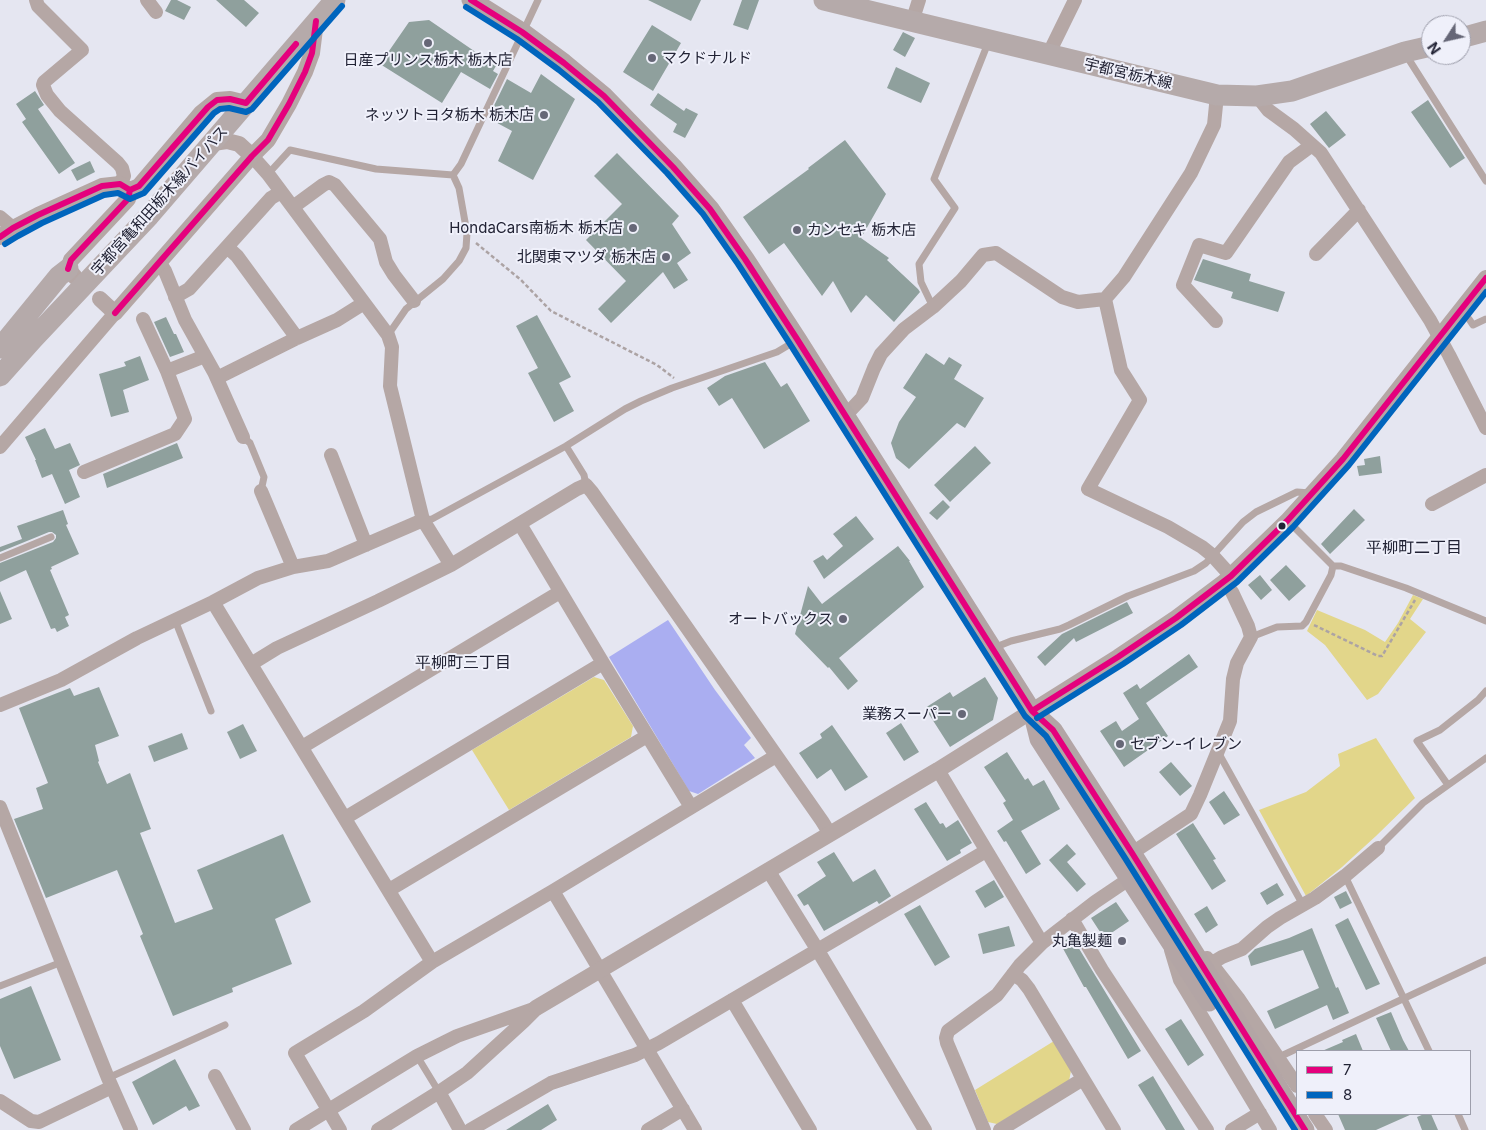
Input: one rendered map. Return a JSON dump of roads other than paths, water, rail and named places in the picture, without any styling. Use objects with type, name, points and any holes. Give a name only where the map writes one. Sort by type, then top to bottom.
[{"type":"main road","name":"宇都宮亀和田栃木線バイパス","points":[[0,376],[149,216],[335,0]]},
{"type":"main road","points":[[471,0],[522,32],[604,96],[673,167],[710,209],[797,339],[1032,711],[1052,730],[1132,853],[1172,932],[1290,1130]]},
{"type":"main road","name":"宇都宮栃木線","points":[[824,0],[1217,95],[1256,96],[1292,91],[1405,52],[1421,48]]},
{"type":"main road","points":[[1471,35],[1486,31]]},
{"type":"main road","points":[[0,348],[58,276],[71,273]]},
{"type":"main road","points":[[1032,711],[1039,739],[1129,879],[1172,932],[1304,1130]]},
{"type":"street","points":[[36,0],[38,6],[82,50],[44,82],[43,86],[47,95],[60,111],[118,162],[122,168],[128,199],[71,260],[71,273]]},
{"type":"street","points":[[147,0],[156,12]]},
{"type":"street","points":[[912,22],[919,0]]},
{"type":"street","points":[[1048,55],[1075,0]]},
{"type":"street","points":[[0,447],[252,156],[268,140],[297,90],[305,72],[312,53],[316,21]]},
{"type":"street","points":[[845,416],[862,398],[881,354],[904,329],[933,307],[961,281],[983,255],[996,253],[1062,297],[1078,302],[1106,299],[1124,277],[1191,173],[1214,125],[1217,95]]},
{"type":"street","points":[[1256,96],[1268,110],[1294,129],[1321,153],[1440,336],[1486,428]]},
{"type":"street","points":[[0,237],[38,215],[102,186],[139,186],[208,107],[217,100],[230,99],[246,103]]},
{"type":"street","points":[[213,143],[227,140],[239,144],[252,156],[268,174],[388,334],[392,347],[390,386],[423,520],[451,565]]},
{"type":"street","points":[[1216,321],[1183,285],[1199,245],[1226,253],[1289,162],[1312,145]]},
{"type":"street","points":[[293,207],[329,182],[335,185],[380,239],[386,262],[414,301]]},
{"type":"street","points":[[175,296],[189,289],[272,198],[281,192]]},
{"type":"street","points":[[1316,254],[1359,210]]},
{"type":"street","points":[[0,217],[14,228]]},
{"type":"street","points":[[227,247],[237,256],[297,338]]},
{"type":"street","points":[[160,262],[186,320],[217,378],[243,437]]},
{"type":"street","points":[[296,1130],[418,1056],[457,1036],[536,1008],[600,971],[938,770],[1118,658],[1176,618],[1228,579],[1313,493],[1343,459],[1486,278]]},
{"type":"street","points":[[1106,299],[1121,370],[1140,400],[1088,489],[1168,527],[1212,555],[1228,579],[1251,637],[1237,663],[1233,679],[1230,721],[1191,814],[1132,853]]},
{"type":"street","points":[[100,300],[115,313]]},
{"type":"street","points":[[217,378],[337,320],[364,303]]},
{"type":"street","points":[[84,472],[175,434],[185,419],[167,371],[143,319]]},
{"type":"street","points":[[167,371],[205,356]]},
{"type":"street","points":[[331,456],[366,545]]},
{"type":"street","points":[[1432,504],[1486,475]]},
{"type":"street","points":[[251,664],[277,648],[451,565],[586,485],[830,834]]},
{"type":"street","points":[[261,491],[293,567]]},
{"type":"street","points":[[0,705],[62,680],[137,638],[213,602],[258,578],[293,567],[328,561],[423,520]]},
{"type":"street","points":[[520,524],[691,807]]},
{"type":"street","points":[[302,747],[560,592]]},
{"type":"street","points":[[213,602],[432,962]]},
{"type":"street","points":[[345,818],[603,664]]},
{"type":"street","points":[[389,890],[647,736]]},
{"type":"street","points":[[340,1130],[295,1053],[364,1010],[432,962],[776,756]]},
{"type":"street","points":[[938,770],[1042,943]]},
{"type":"street","points":[[0,806],[110,1083],[131,1130]]},
{"type":"street","points":[[1212,964],[1222,957],[1242,949],[1274,922],[1315,898],[1378,848]]},
{"type":"street","points":[[470,1130],[551,1083],[648,1049],[986,851]]},
{"type":"street","points":[[768,870],[925,1130]]},
{"type":"street","points":[[984,1130],[947,1043],[948,1031],[997,995],[1020,965],[1042,943],[1095,902],[1129,879]]},
{"type":"street","points":[[553,891],[696,1130]]},
{"type":"street","points":[[1072,919],[1102,970],[1207,1130]]},
{"type":"street","points":[[1172,932],[1195,942],[1238,998],[1296,1084]]},
{"type":"street","points":[[1172,932],[1180,980],[1270,1130]]},
{"type":"street","points":[[1013,974],[1029,988],[1114,1130]]},
{"type":"street","points":[[732,1000],[810,1130]]},
{"type":"street","points":[[378,1130],[467,1073],[536,1008]]},
{"type":"street","points":[[215,1076],[244,1130]]},
{"type":"street","points":[[1000,1130],[1016,1126],[1083,1079]]},
{"type":"street","points":[[0,1101],[31,1121],[39,1122],[110,1083]]},
{"type":"street","points":[[439,1092],[460,1130]]},
{"type":"street","points":[[648,1130],[682,1109]]},
{"type":"street","points":[[1232,1130],[1260,1113]]},
{"type":"street","points":[[1316,1115],[1326,1130]]},
{"type":"lane","points":[[453,175],[461,164],[538,0]]},
{"type":"lane","points":[[933,307],[922,282],[919,264],[955,208],[934,179],[989,40]]},
{"type":"lane","points":[[1405,52],[1486,181]]},
{"type":"lane","points":[[268,174],[290,150],[376,169],[453,175]]},
{"type":"lane","points":[[388,334],[400,316],[414,301],[443,279],[459,260],[466,248],[467,236],[459,188],[453,175]]},
{"type":"lane","points":[[1459,312],[1469,319],[1473,325],[1486,319]]},
{"type":"lane","points":[[423,520],[432,519],[566,446],[641,401],[777,352],[797,339]]},
{"type":"lane","points":[[243,437],[250,443],[264,477],[261,491]]},
{"type":"lane","points":[[566,446],[584,475],[586,485]]},
{"type":"lane","points":[[993,651],[1011,641],[1069,625],[1120,600],[1194,571],[1206,563],[1243,522],[1256,512],[1297,492],[1313,493]]},
{"type":"lane","points":[[1287,521],[1333,566],[1341,566],[1419,594],[1486,621]]},
{"type":"lane","points":[[0,558],[51,538]]},
{"type":"lane","points":[[1251,637],[1277,627],[1302,626],[1331,575],[1333,566]]},
{"type":"lane","points":[[175,620],[212,711]]},
{"type":"lane","points":[[1448,785],[1417,741],[1440,730],[1486,692]]},
{"type":"lane","points":[[1218,750],[1303,905]]},
{"type":"lane","points":[[1378,848],[1415,810],[1486,758]]},
{"type":"lane","points":[[1345,876],[1429,1050]]},
{"type":"lane","points":[[1279,1057],[1486,960]]},
{"type":"lane","points":[[0,986],[62,962]]},
{"type":"lane","points":[[110,1083],[225,1025]]},
{"type":"lane","points":[[418,1056],[439,1092]]},
{"type":"lane","points":[[1458,1115],[1465,1130]]},
{"type":"water","points":[[668,620],[715,690],[751,738],[744,745],[755,758],[698,794],[689,791],[609,657]]},
{"type":"place","name":"日産プリンス栃木 栃木店","points":[[428,43]]},
{"type":"place","name":"マクドナルド","points":[[652,58]]},
{"type":"place","name":"ネッツトヨタ栃木 栃木店","points":[[544,115]]},
{"type":"place","name":"HondaCars南栃木 栃木店","points":[[633,228]]},
{"type":"place","name":"カンセキ 栃木店","points":[[797,230]]},
{"type":"place","name":"北関東マツダ 栃木店","points":[[666,257]]},
{"type":"place","name":"オートバックス","points":[[843,619]]},
{"type":"place","name":"業務スーパー","points":[[962,714]]},
{"type":"place","name":"セブン-イレブン","points":[[1120,744]]},
{"type":"place","name":"丸亀製麺","points":[[1122,941]]},
{"type":"district","name":"平柳町二丁目","points":[[1414,548]]},
{"type":"district","name":"平柳町三丁目","points":[[463,663]]}]
